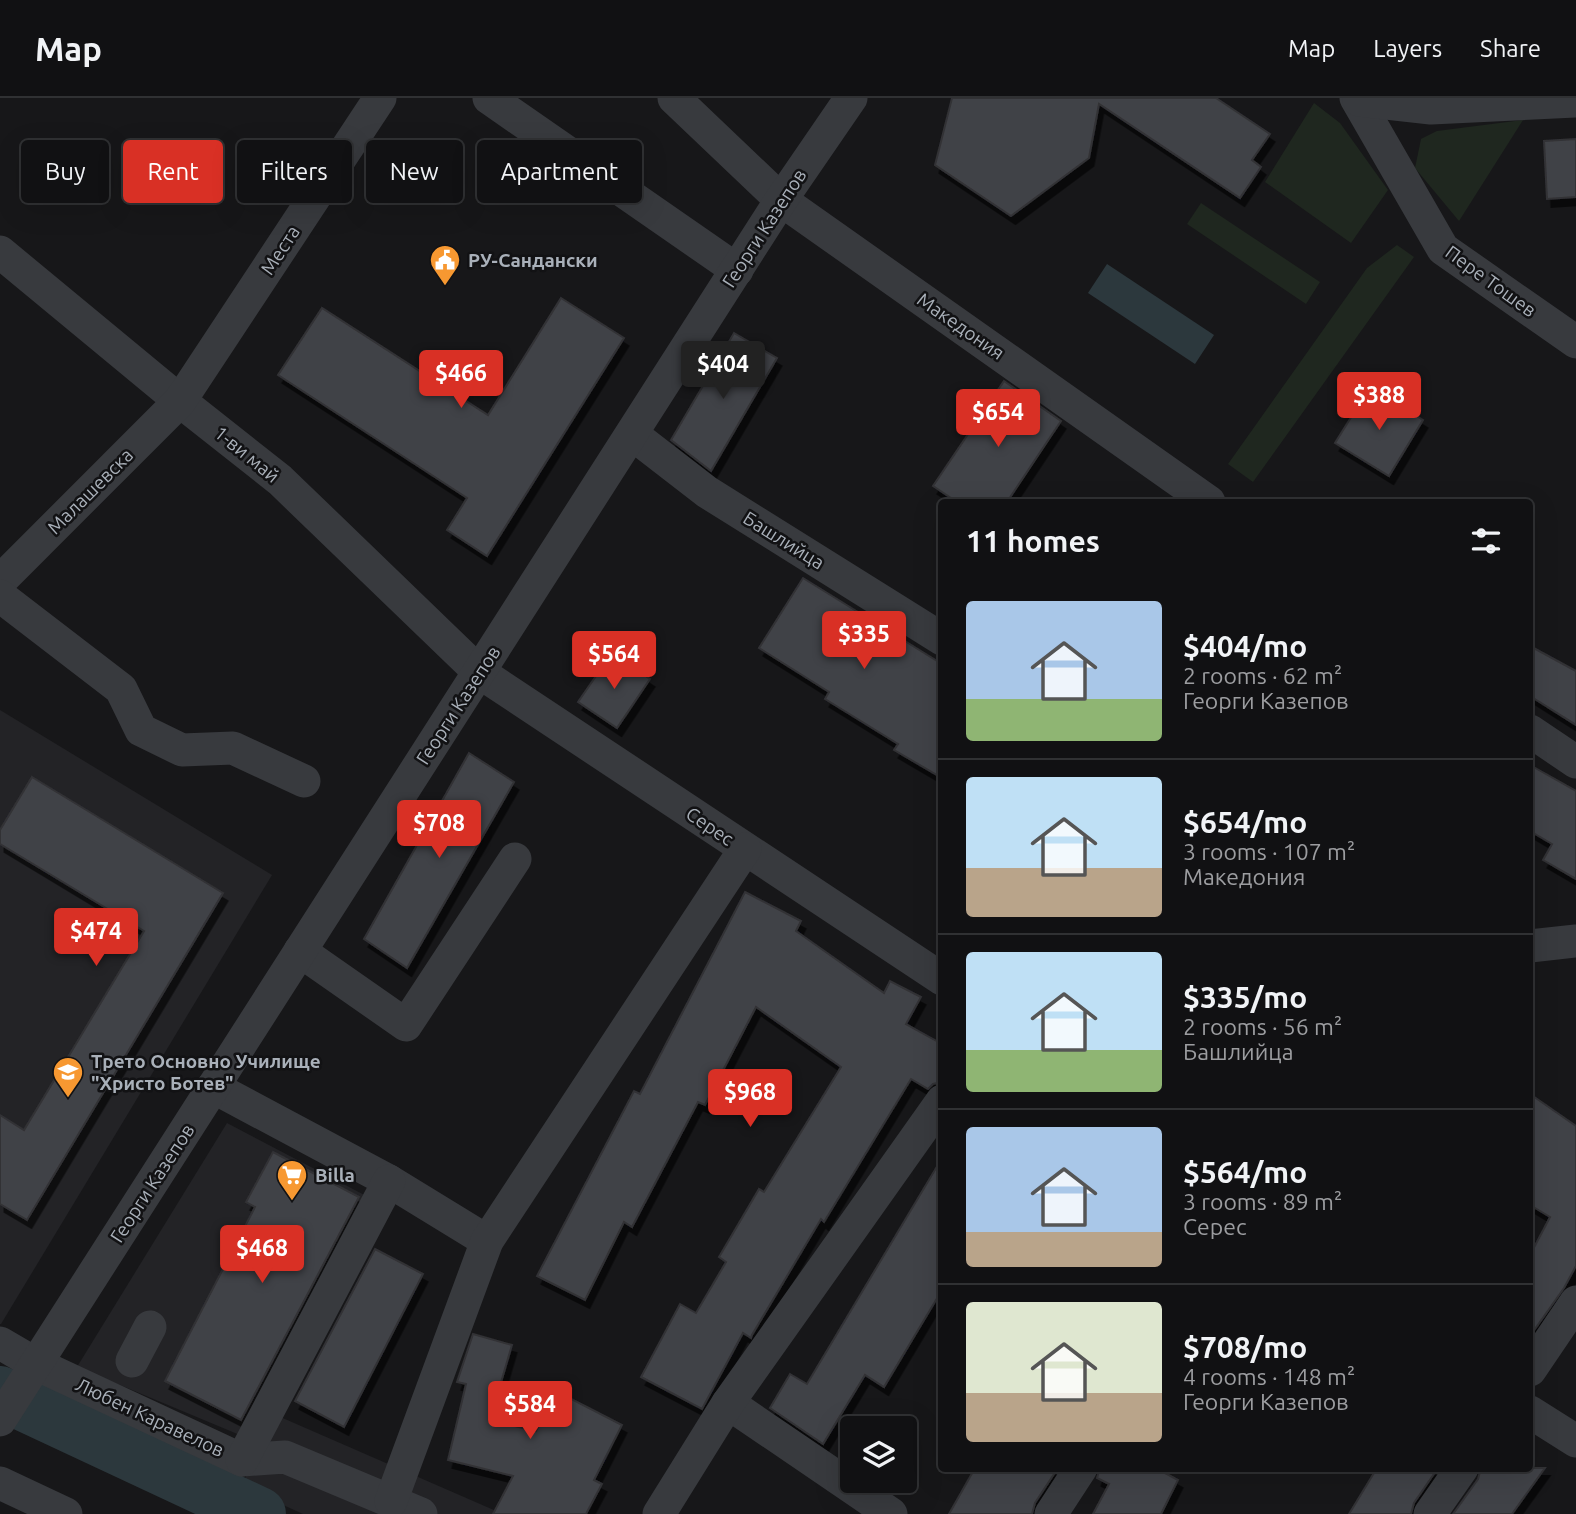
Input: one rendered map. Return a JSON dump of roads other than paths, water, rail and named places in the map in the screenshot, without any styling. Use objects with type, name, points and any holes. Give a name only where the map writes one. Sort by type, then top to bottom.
[{"type":"street","name":"Места","points":[[180,401],[380,98]]},
{"type":"street","points":[[489,98],[737,270]]},
{"type":"street","name":"Македония","points":[[674,98],[781,200],[1205,499]]},
{"type":"street","name":"Георги Казепов","points":[[0,1420],[781,200],[851,98]]},
{"type":"street","points":[[1358,99],[1431,108],[1576,102]]},
{"type":"street","name":"Пере Тошев","points":[[1358,99],[1443,249],[1576,342]]},
{"type":"street","name":"1-ви май","points":[[0,252],[280,480],[479,672]]},
{"type":"street","name":"Малашевска","points":[[0,581],[180,401]]},
{"type":"street","name":"Башлийца","points":[[632,434],[707,492],[938,636]]},
{"type":"street","points":[[0,596],[121,689],[141,730],[183,750],[233,748],[304,781]]},
{"type":"street","name":"Серес","points":[[479,672],[938,976]]},
{"type":"street","points":[[1533,733],[1576,762]]},
{"type":"street","points":[[391,1501],[486,1241],[745,849]]},
{"type":"street","points":[[300,951],[406,1025],[515,859]]},
{"type":"street","points":[[1533,946],[1576,942]]},
{"type":"street","points":[[213,1087],[389,1181],[486,1241]]},
{"type":"street","points":[[659,1514],[727,1403],[938,1107]]},
{"type":"street","points":[[242,1460],[389,1181]]},
{"type":"street","points":[[1533,1366],[1574,1310]]},
{"type":"street","points":[[132,1361],[150,1327]]},
{"type":"street","name":"Любен Каравелов","points":[[0,1343],[36,1364],[242,1460],[285,1457],[421,1514]]},
{"type":"street","points":[[727,1403],[891,1514]]},
{"type":"street","points":[[1533,1414],[1576,1441]]},
{"type":"street","points":[[1051,1514],[1078,1472]]},
{"type":"street","points":[[1430,1514],[1459,1472]]},
{"type":"street","points":[[0,1483],[66,1514]]},
{"type":"waterway","points":[[0,1393],[259,1514]]},
{"type":"place","name":"РУ-Сандански","points":[[445,287]]},
{"type":"place","name":"Трето Основно Училище \"Христо Ботев\"","points":[[68,1099]]},
{"type":"place","name":"Billa","points":[[292,1202]]}]
